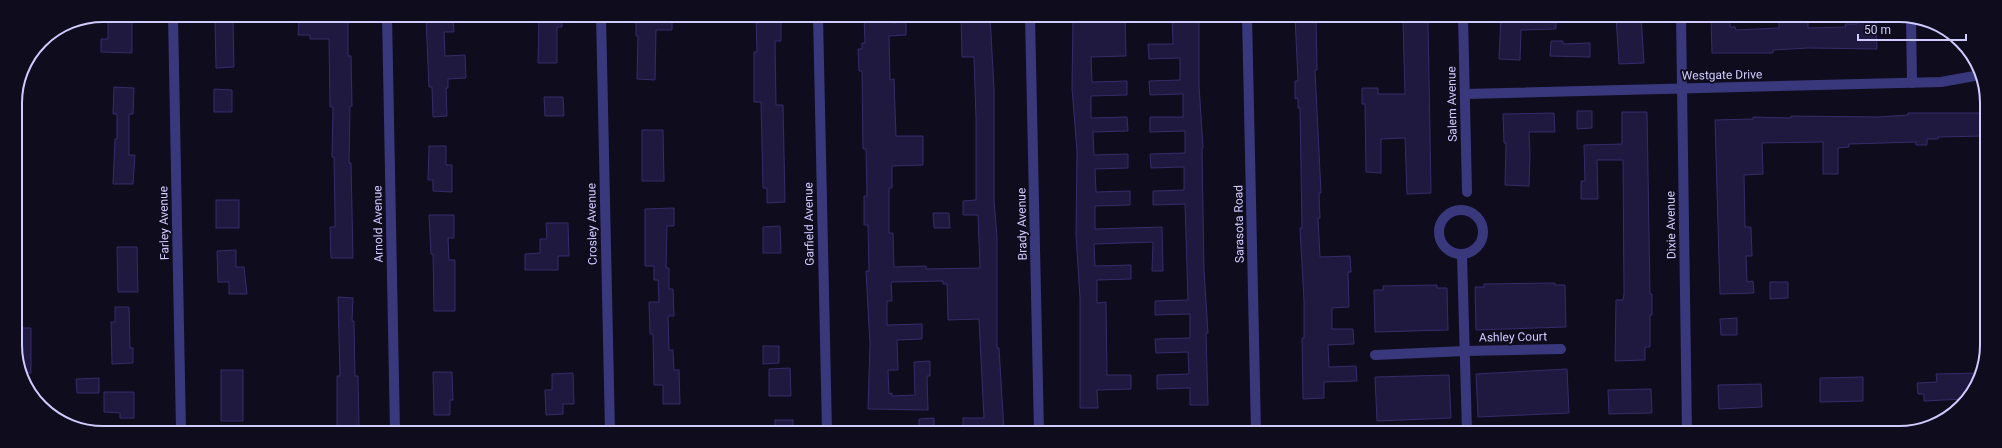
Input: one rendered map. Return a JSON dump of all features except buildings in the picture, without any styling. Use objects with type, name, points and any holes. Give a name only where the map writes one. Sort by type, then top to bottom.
[{"type":"street","name":"Farley Avenue","points":[[173,22],[181,426]]},
{"type":"street","name":"Arnold Avenue","points":[[387,22],[395,426]]},
{"type":"street","name":"Crosley Avenue","points":[[601,22],[610,426]]},
{"type":"street","name":"Garfield Avenue","points":[[818,22],[827,426]]},
{"type":"street","name":"Brady Avenue","points":[[1030,22],[1040,426]]},
{"type":"street","name":"Sarasota Road","points":[[1247,22],[1256,426]]},
{"type":"street","name":"Salem Avenue","points":[[1463,22],[1467,192]]},
{"type":"street","name":"Dixie Avenue","points":[[1681,22],[1687,426]]},
{"type":"street","points":[[1911,23],[1912,83]]},
{"type":"street","name":"Westgate Drive","points":[[1465,94],[1912,83],[1941,82],[1976,77]]},
{"type":"street","points":[[1460,210],[1476,216],[1481,223],[1483,232],[1482,240],[1477,247],[1470,253],[1462,254],[1453,253],[1446,249],[1441,242],[1439,234],[1440,225],[1444,217],[1452,212],[1460,210]]},
{"type":"street","name":"Ashley Court","points":[[1462,254],[1467,426]]},
{"type":"street","name":"Ashley Court","points":[[1375,355],[1561,349]]}]
